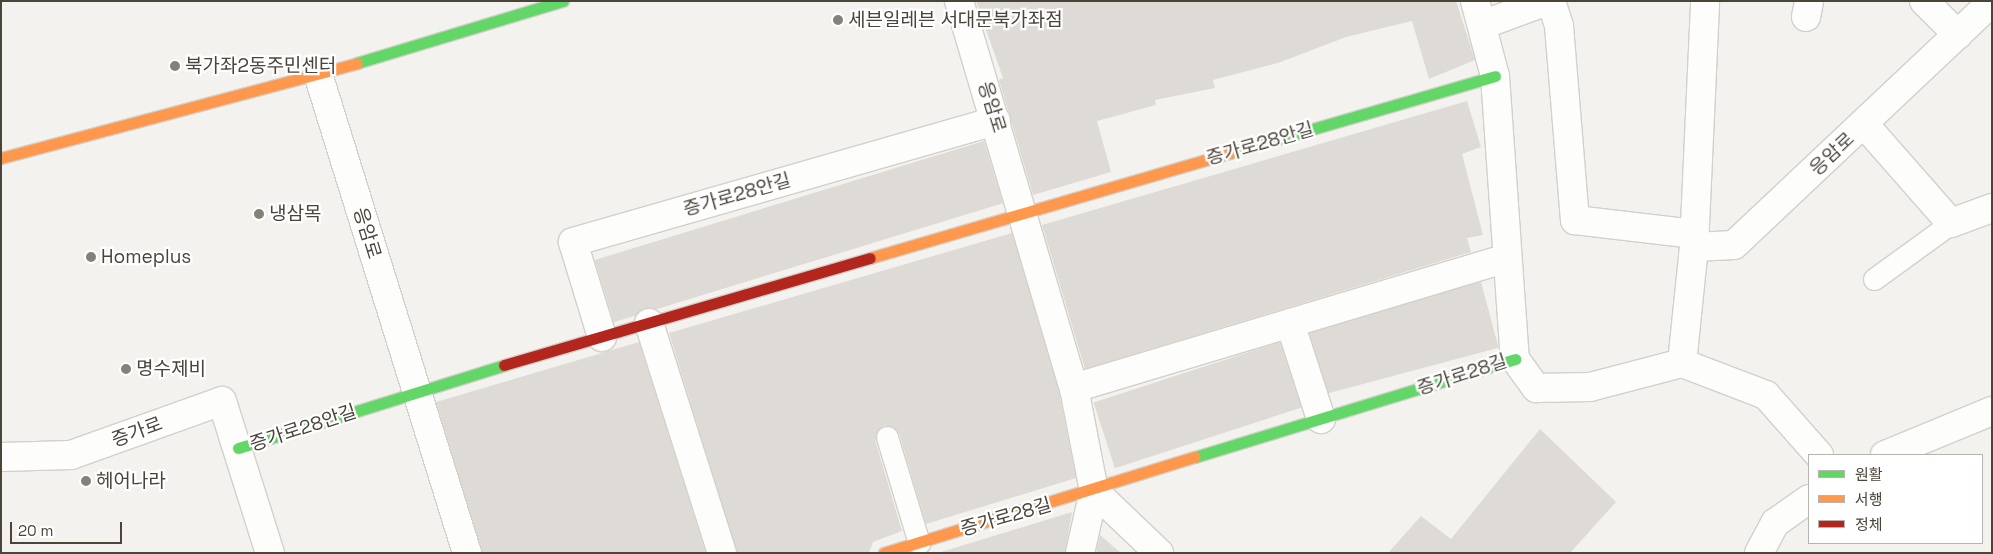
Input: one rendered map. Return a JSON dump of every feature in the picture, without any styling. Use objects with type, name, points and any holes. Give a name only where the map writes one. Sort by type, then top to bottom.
[{"type":"street","points":[[1,158],[318,74],[563,1]]},
{"type":"street","name":"응암로","points":[[959,1],[1024,213]]},
{"type":"street","points":[[1479,13],[1546,1]]},
{"type":"street","name":"응암로","points":[[1551,1],[1559,26],[1576,220],[1694,241],[1734,245],[1992,2]]},
{"type":"street","points":[[1682,363],[1694,241],[1704,1]]},
{"type":"street","points":[[1924,1],[1958,35]]},
{"type":"street","name":"증가로28길","points":[[884,553],[1094,491],[1515,358],[1495,76],[1479,13]]},
{"type":"street","name":"응암로","points":[[318,74],[416,392]]},
{"type":"street","name":"증가로28안길","points":[[270,553],[238,448],[416,392],[649,323],[1495,76]]},
{"type":"street","name":"증가로28안길","points":[[602,337],[573,242],[996,121]]},
{"type":"street","points":[[1864,124],[1951,223],[1992,208]]},
{"type":"street","points":[[1024,213],[1074,388],[1094,491],[1080,553]]},
{"type":"street","points":[[1074,388],[1507,258]]},
{"type":"street","points":[[1290,322],[1321,419]]},
{"type":"street","points":[[649,323],[722,553]]},
{"type":"street","points":[[1515,358],[1536,388],[1590,387],[1682,363],[1766,395],[1817,454]]},
{"type":"street","points":[[416,392],[467,553]]},
{"type":"street","name":"증가로","points":[[1,457],[71,455],[222,401],[238,448]]},
{"type":"street","points":[[1887,454],[1992,411]]},
{"type":"street","points":[[1094,491],[1159,553]]},
{"type":"street","points":[[1759,553],[1775,523],[1808,501]]},
{"type":"lane","points":[[1874,278],[1951,223]]},
{"type":"lane","points":[[887,437],[918,543]]},
{"type":"building","points":[[976,1],[1456,1],[1475,60],[1429,79],[1412,21],[1346,37],[1278,63],[1213,80],[1215,88],[1155,100],[1156,105],[1097,121],[1111,172],[1033,195],[999,80],[1003,78]]},
{"type":"building","points":[[1467,101],[1481,147],[1462,154],[1483,235],[1467,238],[1471,252],[1085,369],[1042,225]]},
{"type":"building","points":[[984,141],[1003,203],[614,322],[595,260]]},
{"type":"building","points":[[1012,233],[1059,392],[1076,478],[926,524],[899,433],[884,425],[875,440],[902,531],[873,542],[869,553],[737,553],[669,333]]},
{"type":"building","points":[[1481,282],[1499,348],[1326,394],[1308,328]]},
{"type":"building","points":[[639,342],[706,553],[482,553],[436,402]]},
{"type":"building","points":[[1280,342],[1301,408],[1115,468],[1094,403]]},
{"type":"building","points":[[1540,429],[1616,502],[1570,553],[1388,553],[1421,516],[1451,539]]},
{"type":"building","points":[[1072,512],[1065,553],[938,553]]},
{"type":"building","points":[[1100,535],[1121,553],[1096,553]]},
{"type":"traffic: fast","points":[[357,63],[563,1]]},
{"type":"traffic: fast","points":[[1230,153],[1495,76]]},
{"type":"traffic: fast","points":[[1195,457],[1515,359]]},
{"type":"traffic: fast","points":[[238,448],[504,365]]},
{"type":"traffic: slow","points":[[1,158],[357,63]]},
{"type":"traffic: slow","points":[[870,258],[1230,153]]},
{"type":"traffic: slow","points":[[884,553],[1195,457]]},
{"type":"traffic: jam","points":[[504,365],[870,258]]},
{"type":"place","name":"세븐일레븐 서대문북가좌점","points":[[838,20]]},
{"type":"place","name":"북가좌2동주민센터","points":[[175,66]]},
{"type":"place","name":"냉삼목","points":[[259,214]]},
{"type":"place","name":"Homeplus","points":[[91,257]]},
{"type":"place","name":"명수제비","points":[[126,369]]},
{"type":"place","name":"헤어나라","points":[[86,481]]}]
